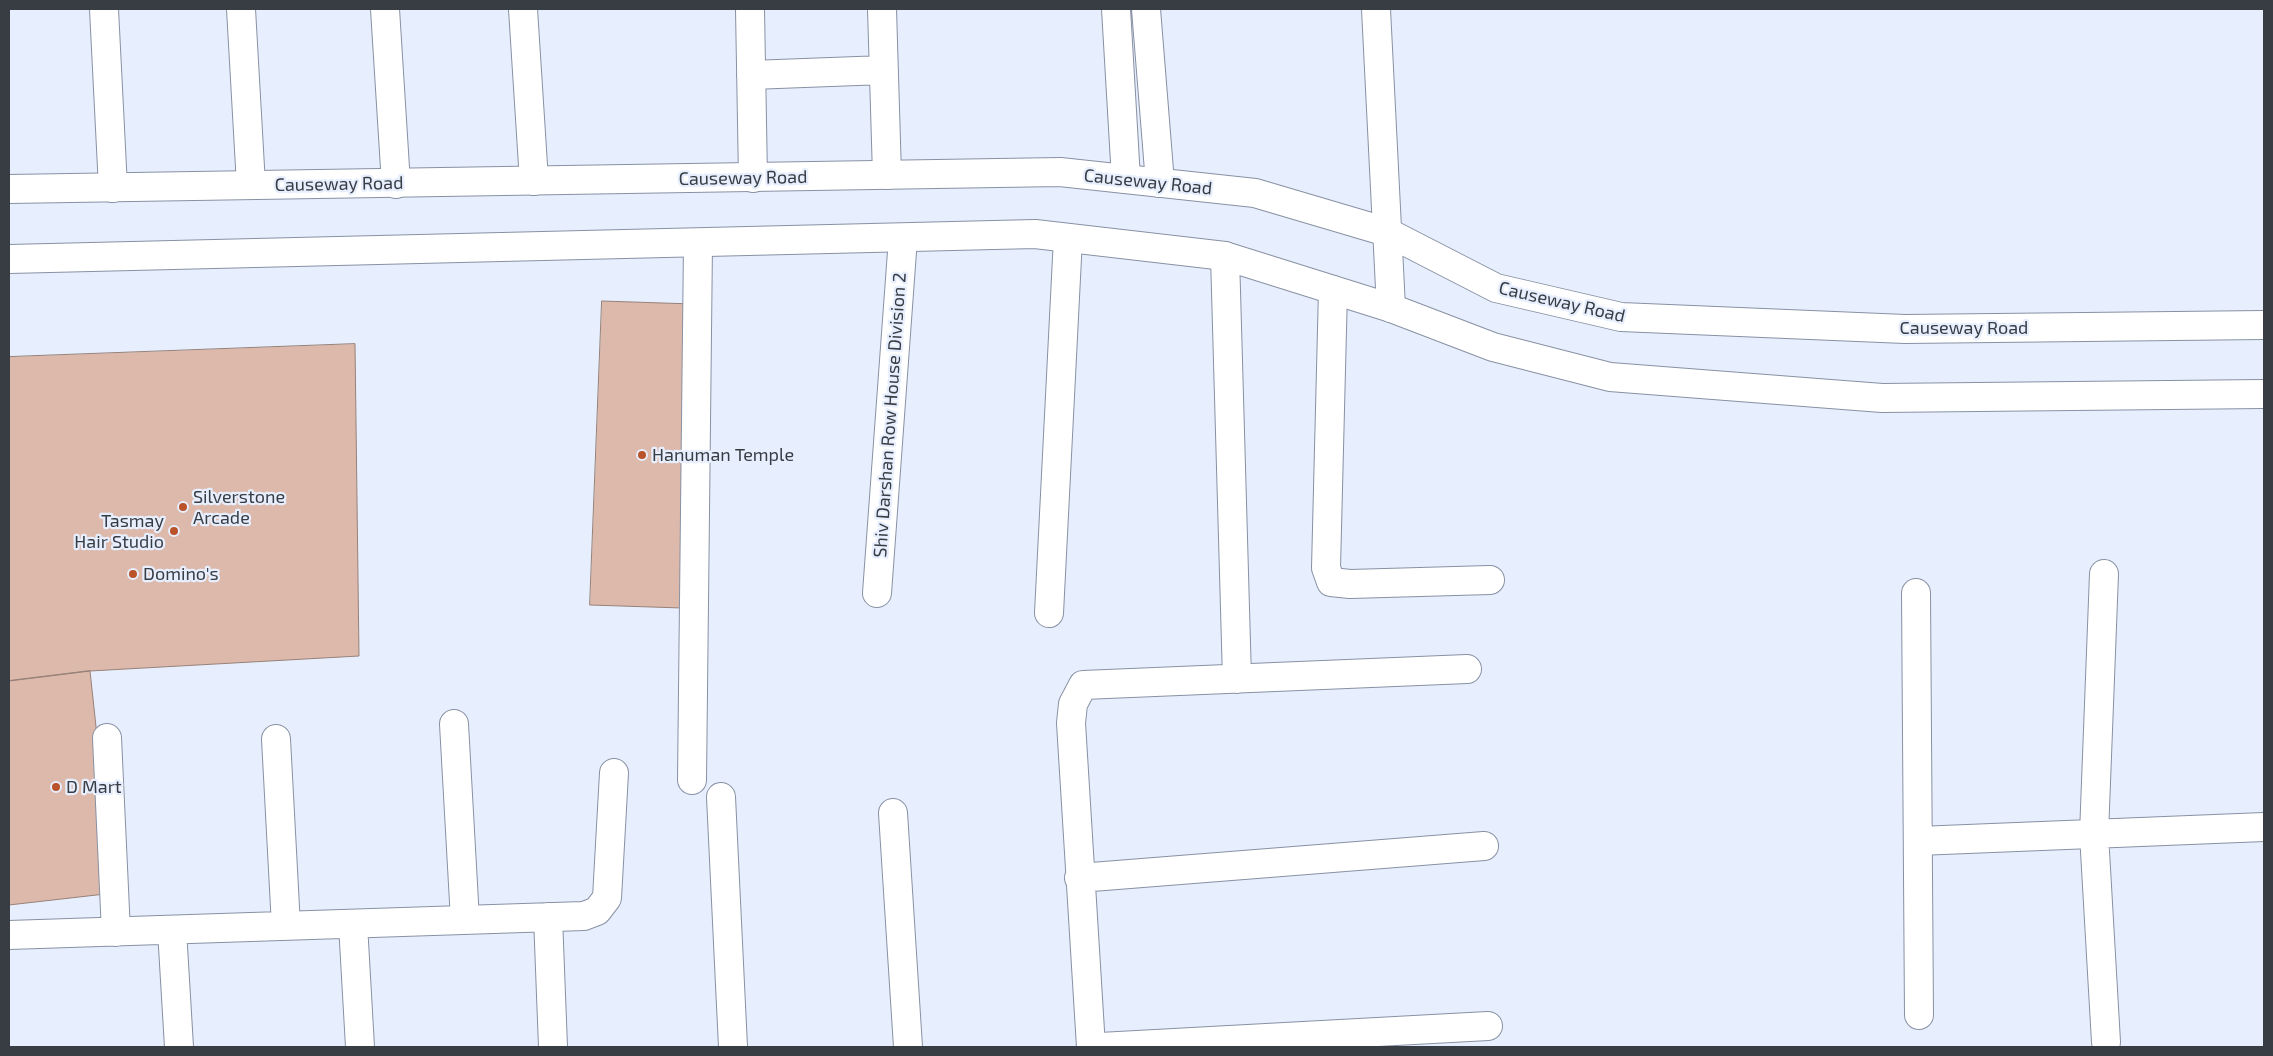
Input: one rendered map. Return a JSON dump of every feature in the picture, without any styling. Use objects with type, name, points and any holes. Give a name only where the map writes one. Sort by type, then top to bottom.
[{"type":"street","points":[[104,9],[113,188]]},
{"type":"street","points":[[241,9],[251,185]]},
{"type":"street","points":[[385,9],[396,184]]},
{"type":"street","points":[[523,9],[534,181]]},
{"type":"street","points":[[750,9],[753,178]]},
{"type":"street","points":[[882,9],[887,175]]},
{"type":"street","points":[[1116,9],[1126,179]]},
{"type":"street","points":[[1146,9],[1160,183]]},
{"type":"street","points":[[1376,9],[1391,308]]},
{"type":"street","points":[[751,75],[884,70]]},
{"type":"street","name":"Causeway Road","points":[[9,189],[1060,172],[1255,193],[1387,232],[1496,288],[1621,317],[1905,329],[2264,325]]},
{"type":"street","points":[[9,259],[1035,234],[1225,256],[1391,308],[1494,347],[1610,377],[1882,398],[2264,394]]},
{"type":"street","name":"Shiv Darshan Row House Division 2","points":[[877,593],[903,238]]},
{"type":"street","points":[[1049,613],[1068,238]]},
{"type":"street","points":[[692,780],[698,243]]},
{"type":"street","points":[[1225,256],[1238,679]]},
{"type":"street","points":[[1333,290],[1326,568],[1331,582],[1350,584],[1490,580]]},
{"type":"street","points":[[2104,574],[2094,834],[2106,1042]]},
{"type":"street","points":[[1916,593],[1920,1015]]},
{"type":"street","points":[[1091,1047],[1079,878],[1071,722],[1072,704],[1083,685],[1467,669]]},
{"type":"street","points":[[454,724],[465,920]]},
{"type":"street","points":[[107,738],[116,932]]},
{"type":"street","points":[[276,739],[286,926]]},
{"type":"street","points":[[9,935],[584,916],[597,911],[606,898],[614,774]]},
{"type":"street","points":[[721,797],[733,1047]]},
{"type":"street","points":[[893,813],[908,1047]]},
{"type":"street","points":[[1918,841],[2264,827]]},
{"type":"street","points":[[1079,878],[1484,846]]},
{"type":"street","points":[[548,917],[553,1047]]},
{"type":"street","points":[[353,924],[360,1047]]},
{"type":"street","points":[[172,930],[179,1047]]},
{"type":"street","points":[[1100,1047],[1488,1026]]},
{"type":"building","name":"Hanuman Temple","points":[[602,301],[693,304],[682,608],[590,605]]},
{"type":"building","name":"Silverstone Arcade","points":[[355,344],[359,656],[90,671],[9,681],[9,357]]},
{"type":"building","name":"D Mart","points":[[90,671],[114,893],[9,905],[9,681]]},
{"type":"place","name":"Hanuman Temple","points":[[642,455]]},
{"type":"place","name":"Silverstone Arcade","points":[[183,507]]},
{"type":"place","name":"Tasmay Hair Studio","points":[[174,531]]},
{"type":"place","name":"Domino's","points":[[133,574]]},
{"type":"place","name":"D Mart","points":[[56,787]]}]
